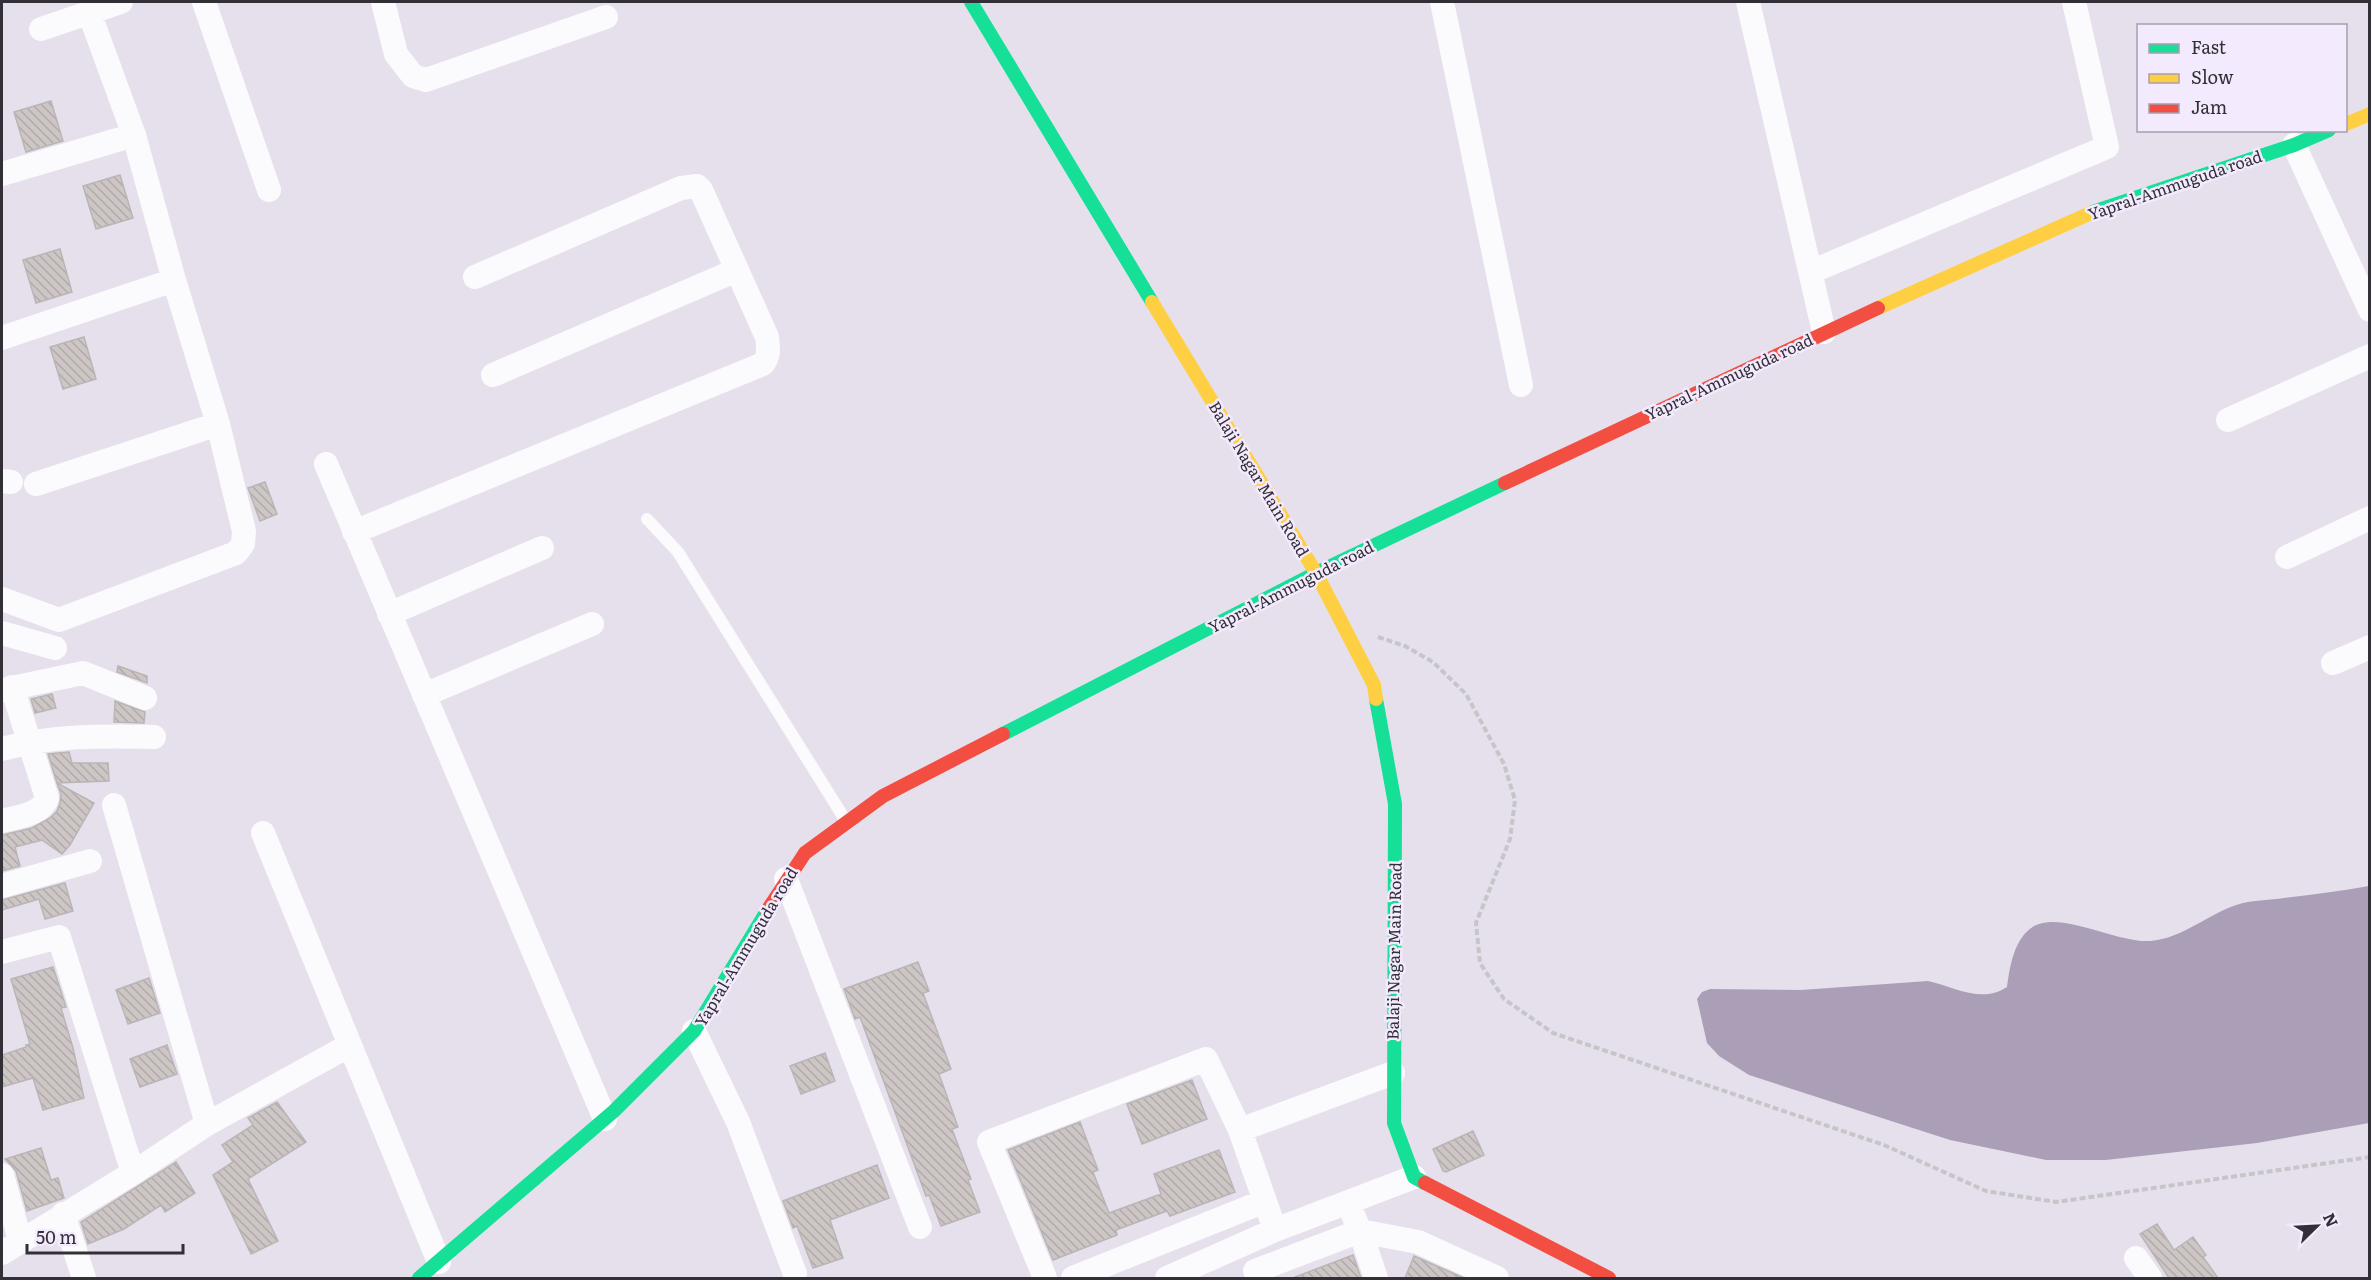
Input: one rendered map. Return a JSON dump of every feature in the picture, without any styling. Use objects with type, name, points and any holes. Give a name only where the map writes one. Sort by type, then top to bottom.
[{"type":"main road","name":"Balaji Nagar Main Road","points":[[971,2],[1316,573],[1374,685],[1395,804],[1394,1123],[1414,1177]]},
{"type":"main road","points":[[2347,124],[2370,114]]},
{"type":"main road","name":"Yapral-Ammuguda road","points":[[419,1278],[605,1119],[694,1031],[786,879],[805,853],[884,796],[1316,573],[1824,332],[2098,210],[2294,145],[2324,132]]},
{"type":"main road","points":[[1414,1177],[1610,1278]]},
{"type":"street","points":[[41,29],[121,2]]},
{"type":"street","points":[[204,2],[269,190]]},
{"type":"street","points":[[383,2],[396,54],[413,76],[426,80],[606,17]]},
{"type":"street","points":[[1442,2],[1521,385]]},
{"type":"street","points":[[1748,2],[1824,332]]},
{"type":"street","points":[[1813,271],[2107,147],[2074,2]]},
{"type":"street","points":[[2,599],[59,620],[236,553],[243,544],[244,531],[218,424],[174,280],[134,135],[89,12]]},
{"type":"street","points":[[2,174],[134,135]]},
{"type":"street","points":[[2294,145],[2370,310]]},
{"type":"street","points":[[354,532],[763,364],[769,350],[767,337],[701,190],[697,186],[690,186],[475,277]]},
{"type":"street","points":[[493,375],[737,270]]},
{"type":"street","points":[[2,338],[174,280]]},
{"type":"street","points":[[2228,420],[2370,356]]},
{"type":"street","points":[[36,484],[218,424]]},
{"type":"street","points":[[326,464],[605,1119]]},
{"type":"street","points":[[2287,557],[2370,518]]},
{"type":"street","points":[[389,614],[542,548]]},
{"type":"street","points":[[424,695],[592,624]]},
{"type":"street","points":[[2,633],[55,648]]},
{"type":"street","points":[[2333,663],[2370,647]]},
{"type":"street","points":[[2,821],[40,810],[47,798],[29,741],[7,689],[83,673],[145,698]]},
{"type":"street","points":[[2,749],[29,741],[89,735],[154,737]]},
{"type":"street","points":[[114,805],[207,1124]]},
{"type":"street","points":[[263,833],[439,1262]]},
{"type":"street","points":[[2,886],[90,861]]},
{"type":"street","points":[[786,879],[920,1227]]},
{"type":"street","points":[[2,952],[58,937],[133,1173]]},
{"type":"street","points":[[694,1031],[738,1122],[795,1274]]},
{"type":"street","points":[[2,1175],[11,1247],[133,1173],[207,1124],[350,1045]]},
{"type":"street","points":[[1045,1278],[989,1142],[1206,1059],[1239,1130],[1275,1230]]},
{"type":"street","points":[[1239,1130],[1393,1073]]},
{"type":"street","points":[[1167,1278],[1275,1230],[1414,1177]]},
{"type":"street","points":[[1073,1278],[1265,1201]]},
{"type":"street","points":[[1348,1203],[1376,1278]]},
{"type":"street","points":[[63,1214],[84,1278]]},
{"type":"street","points":[[1258,1278],[1255,1271],[1360,1231],[1418,1242],[1497,1278]]},
{"type":"street","points":[[2136,1258],[2150,1278]]},
{"type":"lane","points":[[647,519],[678,552],[847,822]]},
{"type":"path","points":[[1343,626],[1405,646],[1433,663],[1466,694],[1504,765],[1515,800],[1510,839],[1476,923],[1480,963],[1504,999],[1553,1033],[1884,1144],[1986,1191],[2056,1202],[2370,1157]]},
{"type":"shaded area","points":[[2369,886],[2369,1123],[2257,1143],[2106,1160],[2046,1160],[1950,1140],[1749,1075],[1719,1056],[1707,1043],[1697,999],[1702,992],[1710,989],[1801,990],[1928,981],[1968,993],[1987,994],[2007,987],[2017,945],[2027,931],[2046,922],[2059,922],[2121,937],[2150,941],[2174,935],[2243,903]]},
{"type":"building","points":[[51,101],[63,141],[26,152],[14,112]]},
{"type":"building","points":[[120,175],[133,218],[96,229],[83,186]]},
{"type":"building","points":[[60,249],[72,292],[36,303],[23,260]]},
{"type":"building","points":[[84,337],[96,379],[63,389],[50,347]]},
{"type":"building","points":[[265,482],[277,514],[260,521],[248,488]]},
{"type":"building","points":[[118,666],[147,676],[147,683],[117,672]]},
{"type":"building","points":[[52,694],[56,708],[35,713],[31,699]]},
{"type":"building","points":[[115,701],[145,712],[144,723],[114,722]]},
{"type":"building","points":[[69,752],[72,763],[108,763],[109,781],[57,783],[48,754]]},
{"type":"building","points":[[57,783],[94,803],[70,845],[62,854],[42,840],[15,847],[20,866],[2,871],[2,835],[32,828],[50,818],[57,811],[60,803],[61,794]]},
{"type":"building","points":[[65,883],[73,911],[45,919],[39,899],[2,910],[2,900]]},
{"type":"building","points":[[918,962],[929,991],[923,993],[951,1069],[939,1074],[958,1127],[952,1129],[971,1179],[968,1180],[980,1212],[941,1226],[929,1195],[926,1196],[860,1017],[855,1019],[844,989]]},
{"type":"building","points":[[53,967],[66,1007],[61,1008],[84,1098],[43,1110],[33,1078],[2,1087],[2,1055],[30,1044],[11,979]]},
{"type":"building","points":[[149,978],[160,1013],[128,1024],[116,990]]},
{"type":"building","points":[[167,1045],[177,1074],[140,1087],[130,1059]]},
{"type":"building","points":[[825,1053],[835,1081],[801,1094],[790,1066]]},
{"type":"building","points":[[1192,1080],[1207,1119],[1142,1144],[1127,1104]]},
{"type":"building","points":[[277,1102],[306,1142],[248,1179],[278,1241],[251,1254],[213,1175],[233,1162],[222,1145],[253,1125],[248,1118]]},
{"type":"building","points":[[1080,1122],[1098,1170],[1093,1172],[1109,1213],[1161,1194],[1154,1174],[1219,1150],[1235,1192],[1170,1216],[1167,1211],[1116,1230],[1117,1235],[1053,1260],[1008,1150]]},
{"type":"building","points":[[1473,1131],[1484,1155],[1446,1172],[1443,1171],[1433,1149]]},
{"type":"building","points":[[41,1148],[51,1180],[58,1178],[64,1198],[27,1211],[16,1171],[5,1159]]},
{"type":"building","points":[[176,1162],[195,1193],[165,1212],[161,1205],[124,1229],[88,1244],[81,1222]]},
{"type":"building","points":[[877,1165],[889,1198],[830,1220],[843,1258],[813,1268],[797,1226],[793,1228],[783,1201]]},
{"type":"building","points":[[2157,1224],[2174,1250],[2193,1237],[2206,1255],[2203,1257],[2218,1278],[2169,1278],[2140,1234]]},
{"type":"building","points":[[1353,1255],[1361,1278],[1295,1278],[1295,1277]]},
{"type":"building","points":[[1414,1256],[1464,1278],[1405,1278]]},
{"type":"traffic: fast","points":[[971,2],[1152,302]]},
{"type":"traffic: fast","points":[[2093,212],[2294,145],[2324,132]]},
{"type":"traffic: fast","points":[[1003,734],[1316,573],[1505,483]]},
{"type":"traffic: fast","points":[[1376,699],[1395,804],[1394,1123],[1414,1177],[1425,1183]]},
{"type":"traffic: fast","points":[[419,1278],[614,1111],[694,1031],[767,911]]},
{"type":"traffic: slow","points":[[2347,124],[2370,114]]},
{"type":"traffic: slow","points":[[1878,308],[2093,212]]},
{"type":"traffic: slow","points":[[1152,302],[1316,573],[1374,685],[1376,699]]},
{"type":"traffic: jam","points":[[1505,483],[1878,308]]},
{"type":"traffic: jam","points":[[767,911],[805,853],[883,796],[1003,734]]},
{"type":"traffic: jam","points":[[1425,1183],[1609,1278]]}]
